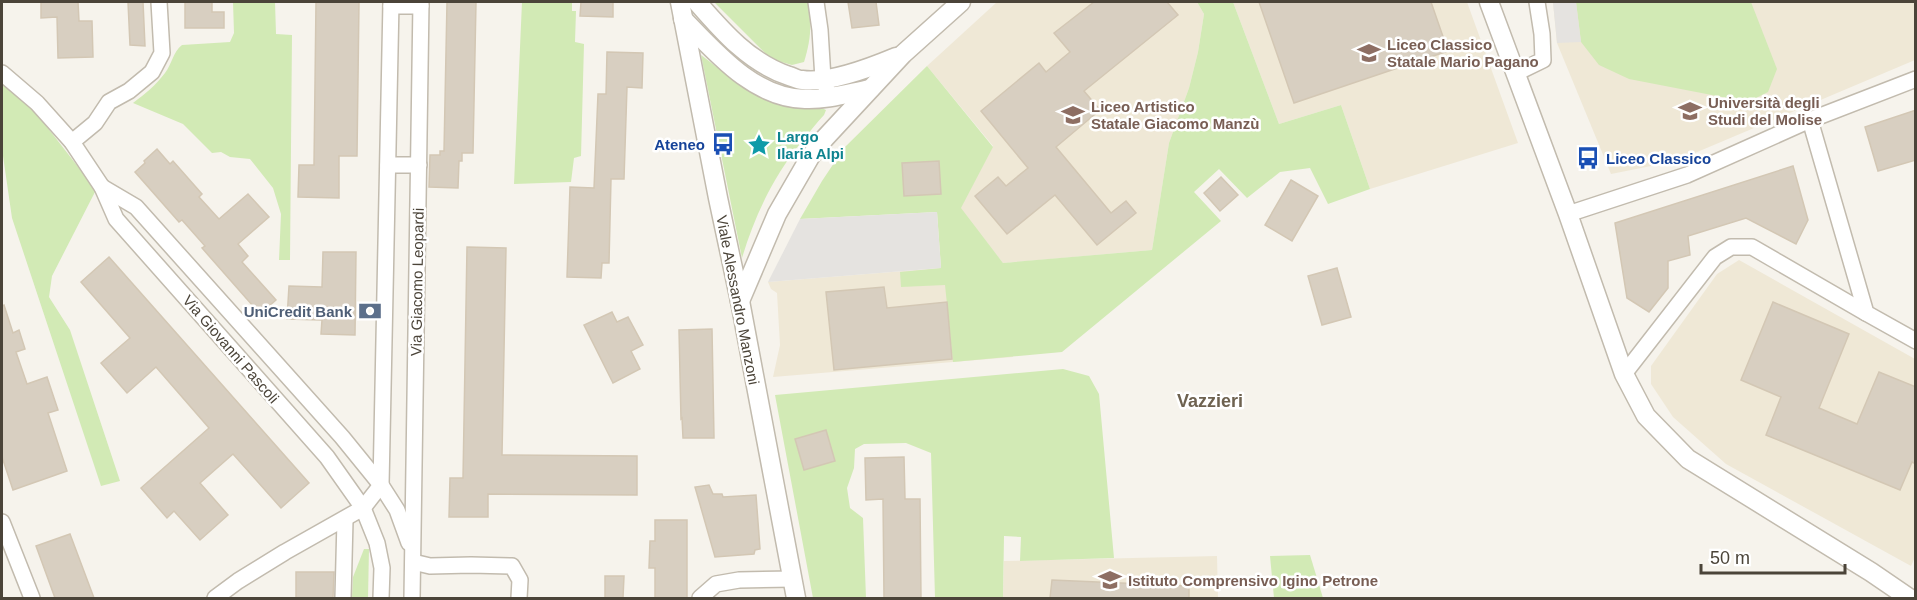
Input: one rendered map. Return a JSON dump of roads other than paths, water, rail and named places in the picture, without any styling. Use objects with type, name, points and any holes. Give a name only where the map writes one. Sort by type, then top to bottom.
[{"type":"street","points":[[72,142],[95,123],[109,102],[129,91],[152,72],[162,53],[159,2]]},
{"type":"street","points":[[697,2],[752,58],[776,71],[802,80],[824,79],[866,70],[903,54]]},
{"type":"street","points":[[816,2],[824,79],[830,98]]},
{"type":"street","points":[[741,301],[777,214],[810,157],[903,54],[961,2]]},
{"type":"street","points":[[1489,2],[1568,214],[1624,375],[1646,416],[1688,459],[1909,598]]},
{"type":"street","points":[[1516,74],[1543,60],[1537,2]]},
{"type":"street","points":[[391,4],[421,4]]},
{"type":"street","name":"Via Giacomo Leopardi","points":[[391,4],[381,485],[401,519],[408,537],[413,562]]},
{"type":"street","name":"Via Giacomo Leopardi","points":[[412,598],[421,4]]},
{"type":"street","points":[[682,10],[736,70],[756,85],[780,96],[804,100],[830,98],[870,89]]},
{"type":"street","name":"Viale Alessandro Manzoni","points":[[682,10],[718,198],[741,301],[796,598]]},
{"type":"street","name":"Via Giovanni Pascoli","points":[[2,73],[38,103],[72,142],[102,187],[116,219],[327,457],[363,508]]},
{"type":"street","points":[[1568,214],[1688,175],[1810,120],[1916,79]]},
{"type":"street","points":[[1810,120],[1866,313]]},
{"type":"street","points":[[388,165],[419,165]]},
{"type":"street","name":"Via Giovanni Pascoli","points":[[102,187],[136,207],[342,437],[381,485]]},
{"type":"street","points":[[1624,375],[1715,256],[1731,247],[1752,248],[1916,341]]},
{"type":"street","points":[[215,598],[238,581],[363,508],[381,485]]},
{"type":"street","points":[[363,508],[377,543],[382,568],[381,598]]},
{"type":"street","points":[[343,598],[345,520]]},
{"type":"street","points":[[2,522],[32,598]]},
{"type":"street","points":[[413,562],[430,566],[512,566],[520,580],[519,598]]},
{"type":"street","points":[[1871,572],[1916,590]]},
{"type":"street","points":[[700,598],[716,584],[740,580],[793,579]]},
{"type":"place","name":"Liceo Classico Statale Mario Pagano","points":[[1369,53]]},
{"type":"place","name":"Università degli Studi del Molise","points":[[1690,111]]},
{"type":"place","name":"Liceo Artistico Statale Giacomo Manzù","points":[[1073,115]]},
{"type":"place","name":"Ateneo","points":[[723,144]]},
{"type":"place","name":"Largo Ilaria Alpi","points":[[759,145]]},
{"type":"place","name":"Liceo Classico","points":[[1588,158]]},
{"type":"place","name":"UniCredit Bank","points":[[370,311]]},
{"type":"place","name":"Istituto Comprensivo Igino Petrone","points":[[1110,580]]},
{"type":"district","name":"Vazzieri","points":[[1210,401]]}]
